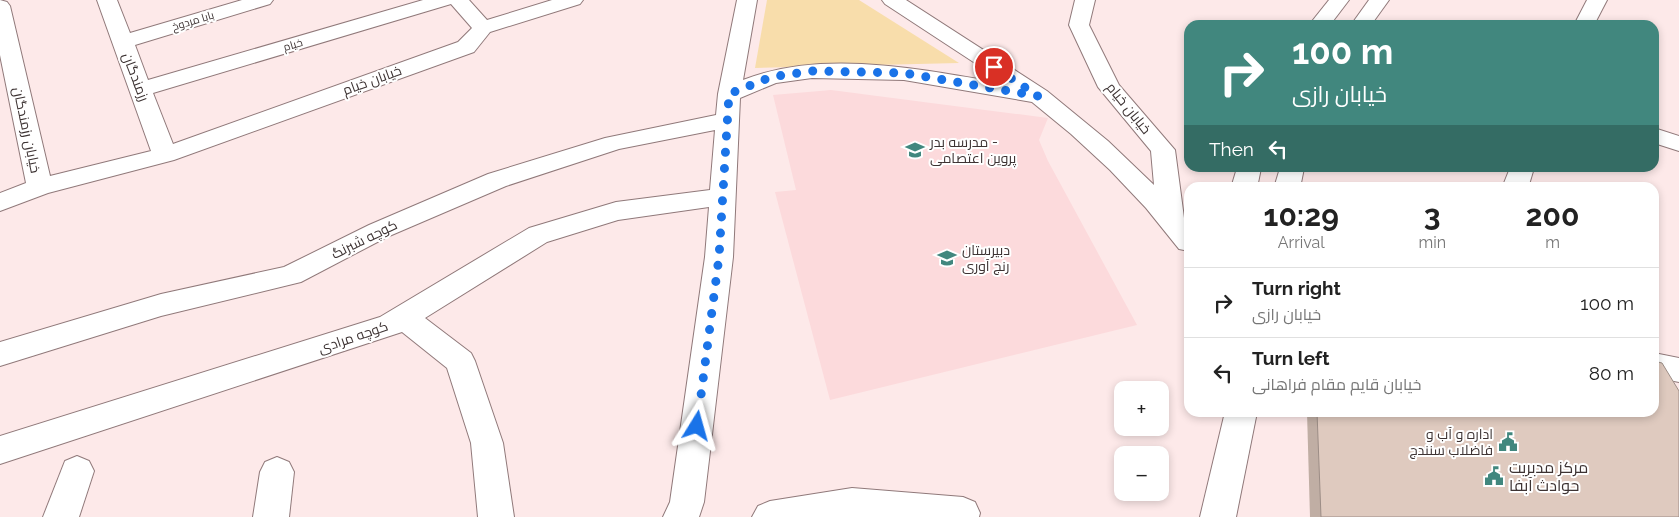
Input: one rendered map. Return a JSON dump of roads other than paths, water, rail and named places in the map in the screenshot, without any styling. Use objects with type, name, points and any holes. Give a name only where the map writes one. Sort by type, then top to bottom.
[{"type":"street","name":"رزمندگان","points":[[107,0],[165,155]]},
{"type":"street","name":"بابا مردوخ","points":[[123,42],[263,0]]},
{"type":"street","name":"خیام","points":[[141,89],[445,0]]},
{"type":"street","points":[[458,0],[483,28],[573,0]]},
{"type":"street","points":[[681,517],[687,502],[719,257],[729,94],[747,0]]},
{"type":"street","points":[[892,0],[1038,96],[1115,160],[1172,219],[1184,235]]},
{"type":"street","name":"خیابان خیام","points":[[1085,0],[1079,25],[1109,86],[1163,150],[1172,219]]},
{"type":"street","points":[[1323,20],[1339,0]]},
{"type":"street","points":[[1365,20],[1379,0]]},
{"type":"street","points":[[1587,20],[1597,0]]},
{"type":"street","name":"خیابان رزمندگان","points":[[0,6],[40,187],[165,155]]},
{"type":"street","name":"خیابان خیام","points":[[165,155],[466,47],[483,28]]},
{"type":"street","points":[[729,94],[771,77],[812,71],[904,73],[1038,96]]},
{"type":"street","name":"کوچه شبرنگ","points":[[0,354],[161,305],[292,275],[378,231],[498,180],[614,143],[728,120]]},
{"type":"street","points":[[1659,137],[1679,144]]},
{"type":"street","points":[[0,202],[40,187]]},
{"type":"street","name":"کوچه مرادی","points":[[0,450],[390,325],[538,235],[616,211],[723,197]]},
{"type":"street","points":[[403,317],[460,362],[487,442],[496,517]]},
{"type":"street","points":[[1659,367],[1679,370]]},
{"type":"street","points":[[1218,517],[1240,417]]},
{"type":"street","points":[[61,517],[77,472]]},
{"type":"street","points":[[271,517],[277,472]]},
{"type":"street","points":[[770,517],[852,504],[963,513]]},
{"type":"place","name":"مدرسه بدر - پروین اعتصامی","points":[[915,150]]},
{"type":"place","name":"دبیرستان رنج آوری","points":[[947,258]]},
{"type":"place","name":"اداره و آب و فاضلاب سنندج","points":[[1508,442]]},
{"type":"place","name":"مرکز مدیریت حوادث آبفا","points":[[1494,476]]}]
